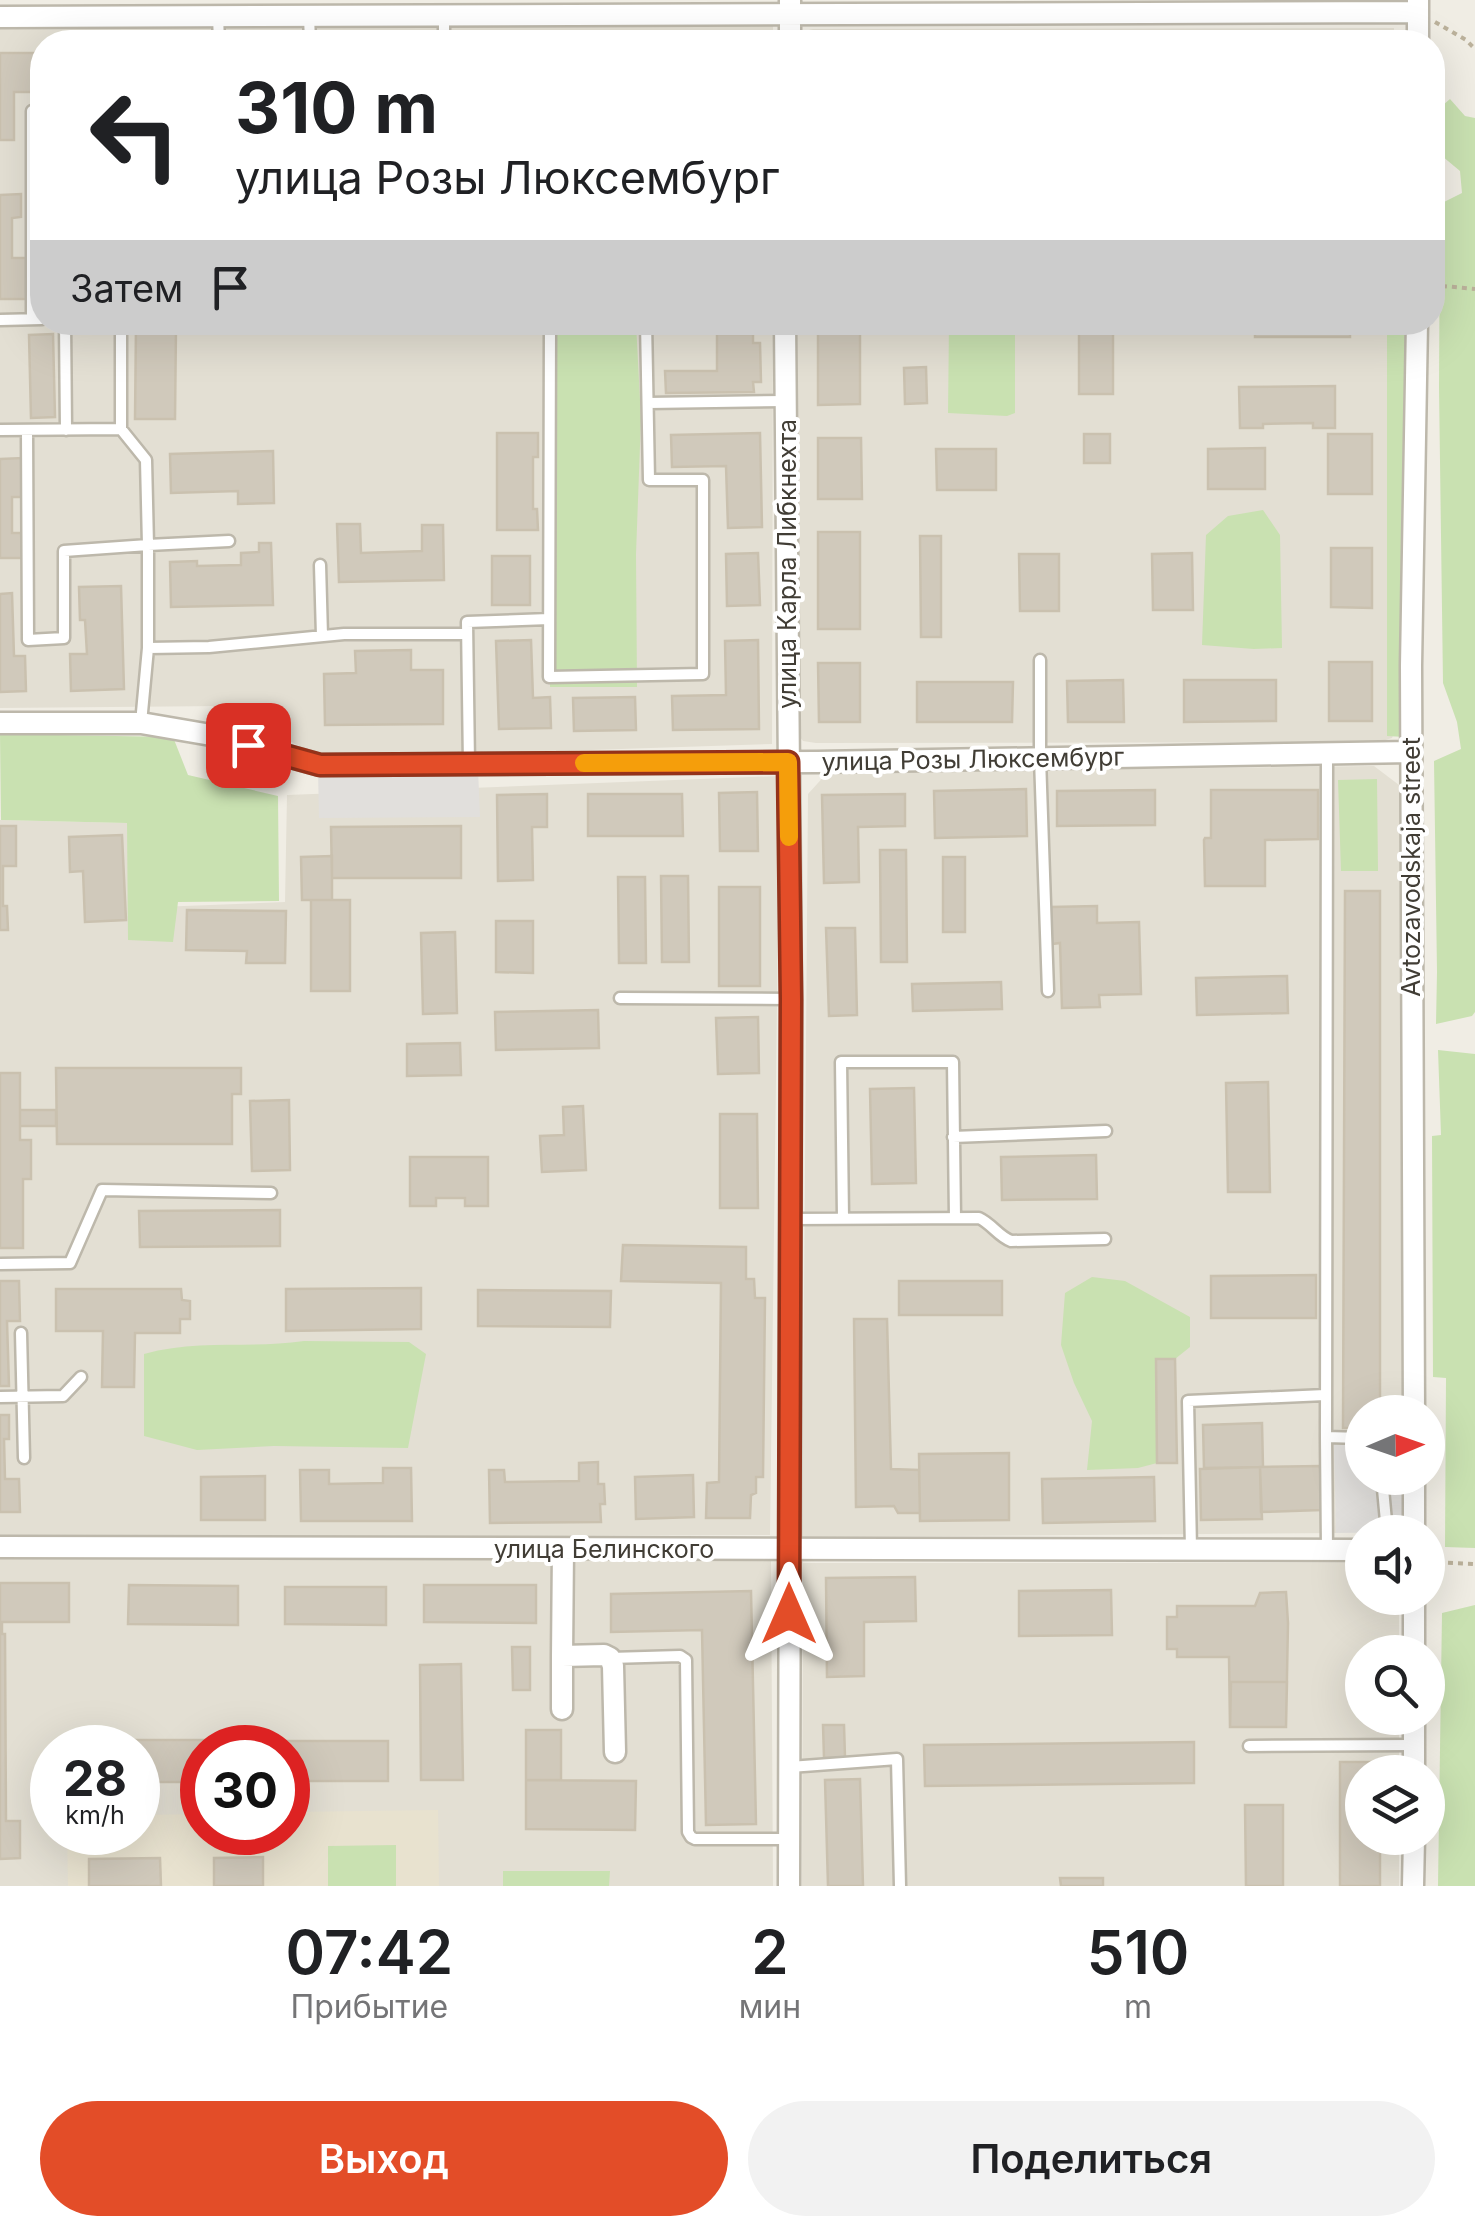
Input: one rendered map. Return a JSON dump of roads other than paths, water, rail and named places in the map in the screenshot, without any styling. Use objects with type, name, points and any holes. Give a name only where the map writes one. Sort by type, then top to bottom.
[{"type":"street","points":[[0,17],[218,16],[281,8],[309,16],[790,6],[1418,6]]},
{"type":"street","name":"улица Карла Либкнехта","points":[[785,335],[791,999],[789,1886]]},
{"type":"street","name":"Avtozavodskaja street","points":[[1414,1395],[1411,752],[1417,335]]},
{"type":"street","name":"улица Розы Люксембург","points":[[0,722],[141,723],[211,735],[320,765],[1411,752]]},
{"type":"street","name":"улица Белинского","points":[[0,1548],[1345,1550]]},
{"type":"street","points":[[562,1708],[563,1548]]},
{"type":"street","points":[[562,1656],[610,1658],[616,1752]]},
{"type":"street","points":[[1414,1735],[1414,1755]]},
{"type":"street","points":[[1414,1855],[1414,1886]]},
{"type":"lane","points":[[444,15],[444,30]]},
{"type":"lane","points":[[218,16],[219,30]]},
{"type":"lane","points":[[309,16],[310,30]]},
{"type":"lane","points":[[0,320],[30,319]]},
{"type":"lane","points":[[64,335],[66,430]]},
{"type":"lane","points":[[120,335],[121,429],[146,460],[148,648],[141,723]]},
{"type":"lane","points":[[550,335],[549,677],[702,674],[702,480],[649,480],[646,335]]},
{"type":"lane","points":[[648,404],[786,401]]},
{"type":"lane","points":[[0,430],[121,429]]},
{"type":"lane","points":[[27,430],[28,640],[64,638],[64,551],[228,541]]},
{"type":"lane","points":[[320,564],[322,636]]},
{"type":"lane","points":[[469,764],[467,622],[548,619]]},
{"type":"lane","points":[[148,648],[209,647],[322,636],[467,634]]},
{"type":"lane","points":[[1040,660],[1048,991]]},
{"type":"lane","points":[[1327,753],[1327,1550]]},
{"type":"lane","points":[[620,998],[791,999]]},
{"type":"lane","points":[[843,1218],[840,1062],[952,1062],[954,1218]]},
{"type":"lane","points":[[953,1137],[1106,1132]]},
{"type":"lane","points":[[0,1264],[70,1263],[102,1190],[271,1193]]},
{"type":"lane","points":[[790,1218],[980,1218],[1011,1242],[1105,1239]]},
{"type":"lane","points":[[22,1333],[24,1458]]},
{"type":"lane","points":[[0,1397],[62,1396],[81,1377]]},
{"type":"lane","points":[[1191,1550],[1188,1401],[1325,1395]]},
{"type":"lane","points":[[1326,1438],[1345,1438]]},
{"type":"lane","points":[[610,1658],[680,1656],[686,1660],[691,1837],[789,1839]]},
{"type":"lane","points":[[1249,1746],[1414,1745]]},
{"type":"lane","points":[[788,1767],[898,1759],[900,1886]]}]
